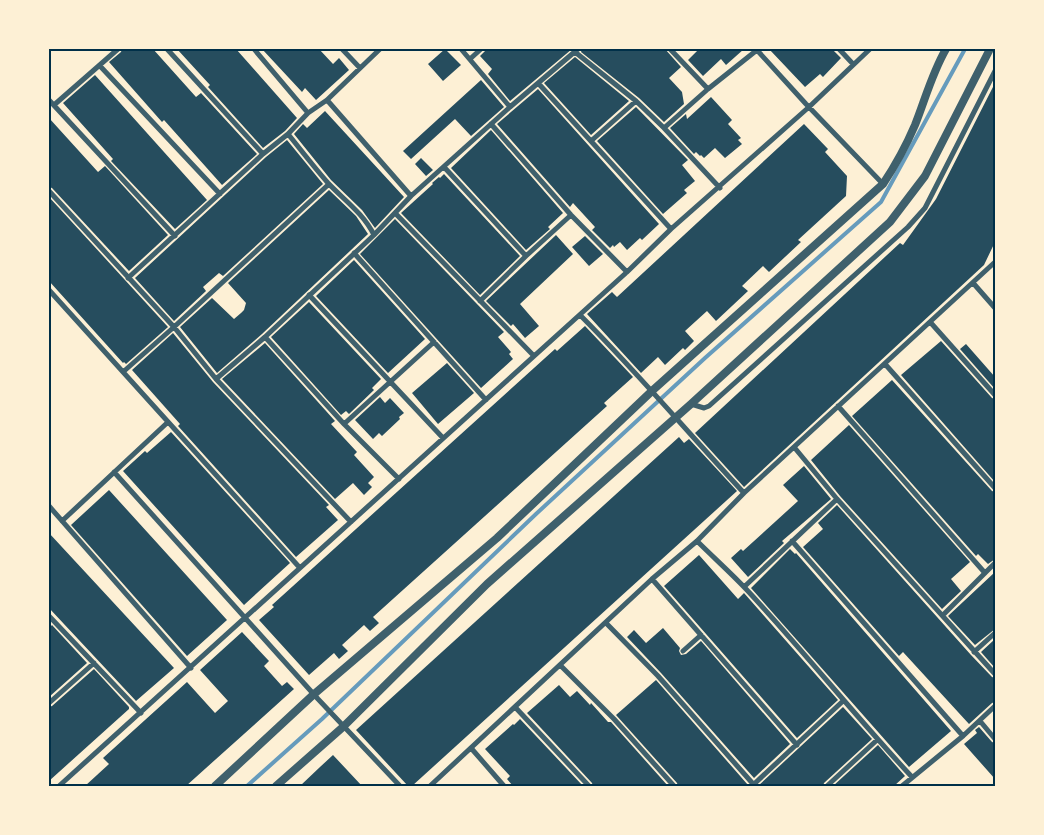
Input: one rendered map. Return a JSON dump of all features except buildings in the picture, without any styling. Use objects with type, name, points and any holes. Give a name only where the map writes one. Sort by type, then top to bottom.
[{"type":"street","points":[[54,105],[118,49]]},
{"type":"street","points":[[167,49],[263,154]]},
{"type":"street","points":[[254,49],[308,114]]},
{"type":"street","points":[[342,49],[360,68]]},
{"type":"street","points":[[128,278],[263,154],[288,134],[308,114],[327,100],[380,49]]},
{"type":"street","points":[[461,49],[510,107]]},
{"type":"street","points":[[470,59],[481,49]]},
{"type":"street","points":[[670,49],[708,89]]},
{"type":"street","points":[[664,128],[757,49],[809,107],[883,184]]},
{"type":"street","points":[[839,49],[853,64]]},
{"type":"street","points":[[59,786],[580,315],[672,229],[720,188],[870,49]]},
{"type":"street","points":[[215,786],[497,538],[883,184],[896,164],[914,127],[937,64],[946,49]]},
{"type":"street","points":[[276,786],[343,727],[487,584],[675,416],[692,404],[890,222],[925,176],[990,49]]},
{"type":"street","points":[[216,379],[374,235],[411,196],[577,50],[664,128],[720,188]]},
{"type":"street","points":[[100,66],[220,194]]},
{"type":"street","points":[[692,404],[704,408],[709,406],[908,227],[925,208],[995,71]]},
{"type":"street","points":[[538,83],[672,229]]},
{"type":"street","points":[[49,100],[174,236]]},
{"type":"street","points":[[327,100],[411,196]]},
{"type":"street","points":[[592,141],[636,101]]},
{"type":"street","points":[[491,124],[571,215],[627,272]]},
{"type":"street","points":[[288,134],[329,184],[368,223],[374,235]]},
{"type":"street","points":[[444,167],[526,256]]},
{"type":"street","points":[[123,372],[329,184]]},
{"type":"street","points":[[49,191],[174,327],[216,379],[351,522]]},
{"type":"street","points":[[395,213],[534,356]]},
{"type":"street","points":[[480,301],[571,215]]},
{"type":"street","points":[[354,253],[486,400]]},
{"type":"street","points":[[430,786],[652,579],[697,541],[744,493],[974,284],[995,262]]},
{"type":"street","points":[[974,284],[995,308]]},
{"type":"street","points":[[49,290],[300,568]]},
{"type":"street","points":[[309,295],[443,438]]},
{"type":"street","points":[[580,315],[654,392],[685,430],[744,493]]},
{"type":"street","points":[[931,323],[995,395]]},
{"type":"street","points":[[264,337],[344,424],[398,479]]},
{"type":"street","points":[[344,424],[434,342]]},
{"type":"street","points":[[885,364],[995,488]]},
{"type":"street","points":[[838,406],[985,573]]},
{"type":"street","points":[[62,521],[168,422]]},
{"type":"street","points":[[794,447],[837,499],[995,674]]},
{"type":"street","points":[[114,472],[333,717],[400,786]]},
{"type":"street","points":[[744,587],[837,499]]},
{"type":"street","points":[[49,506],[191,668]]},
{"type":"street","points":[[697,541],[744,587],[877,740],[912,777]]},
{"type":"street","points":[[792,541],[963,736]]},
{"type":"street","points":[[943,615],[995,563]]},
{"type":"street","points":[[652,579],[798,745]]},
{"type":"street","points":[[50,619],[141,713]]},
{"type":"street","points":[[606,623],[658,676],[753,785],[843,701]]},
{"type":"street","points":[[974,652],[995,633]]},
{"type":"street","points":[[683,651],[701,635]]},
{"type":"street","points":[[49,703],[94,663]]},
{"type":"street","points":[[560,665],[614,719],[674,786]]},
{"type":"street","points":[[902,786],[963,736],[995,706]]},
{"type":"street","points":[[516,707],[589,786]]},
{"type":"street","points":[[980,721],[995,739]]},
{"type":"street","points":[[827,786],[877,740]]},
{"type":"street","points":[[470,748],[504,786]]},
{"type":"waterway","points":[[247,786],[322,719],[536,514],[705,358],[881,202],[965,49]]}]
